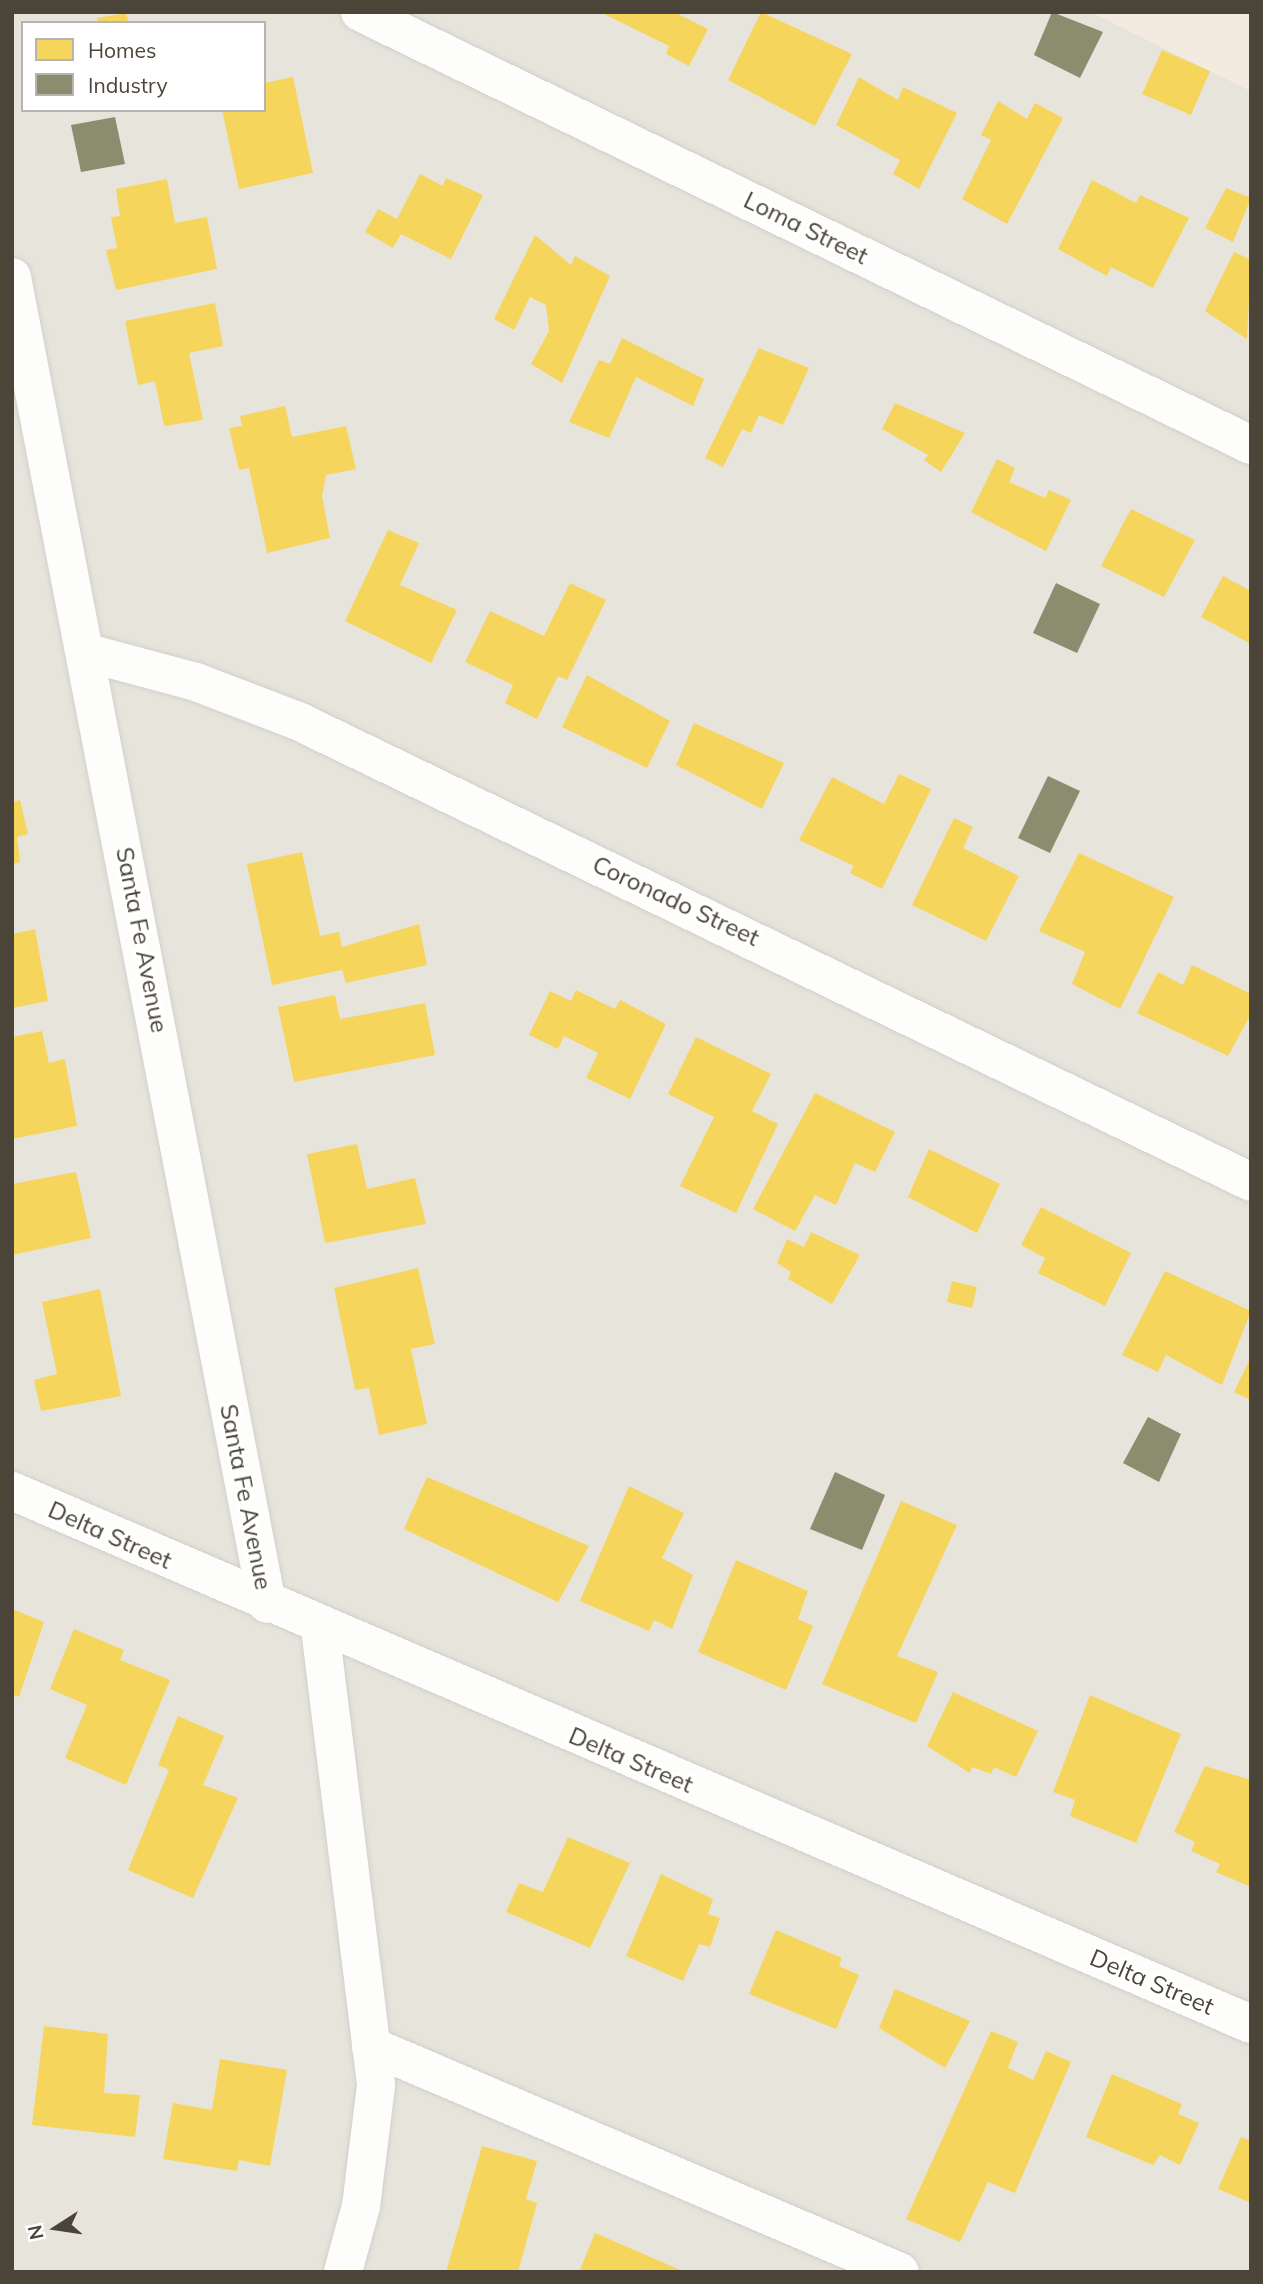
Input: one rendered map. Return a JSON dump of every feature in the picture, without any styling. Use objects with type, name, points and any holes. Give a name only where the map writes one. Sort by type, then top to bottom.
[{"type":"street","name":"Loma Street","points":[[360,12],[1251,445]]},
{"type":"street","name":"Santa Fe Avenue","points":[[12,277],[88,653],[267,1604]]},
{"type":"street","name":"Coronado Street","points":[[88,653],[196,681],[298,721],[1251,1182]]},
{"type":"street","name":"Delta Street","points":[[12,1491],[320,1628],[1251,2024]]},
{"type":"street","points":[[320,1628],[371,2046],[373,2131],[343,2272]]},
{"type":"street","points":[[371,2046],[901,2272]]},
{"type":"shaded area","points":[[12,12],[1091,12],[1251,91],[1251,2272],[12,2272]]},
{"type":"shaded area","points":[[1091,12],[1251,12],[1251,91],[1191,61]]},
{"type":"building: Homes","points":[[674,12],[708,29],[689,66],[666,54],[669,46],[604,14]]},
{"type":"building: Homes","points":[[761,12],[852,54],[815,126],[728,80]]},
{"type":"building: Homes","points":[[126,13],[128,21],[98,21],[97,18]]},
{"type":"building: Homes","points":[[1162,50],[1210,71],[1191,115],[1142,94]]},
{"type":"building: Homes","points":[[293,77],[313,173],[239,189],[222,112],[266,112],[266,83]]},
{"type":"building: Homes","points":[[859,77],[898,100],[903,87],[957,113],[919,189],[893,174],[900,160],[836,125]]},
{"type":"building: Homes","points":[[998,101],[1027,119],[1035,103],[1063,118],[1007,224],[962,199],[991,140],[981,135]]},
{"type":"building: Homes","points":[[420,174],[443,186],[446,178],[483,195],[451,259],[401,234],[393,248],[365,232],[378,209],[397,219]]},
{"type":"building: Homes","points":[[167,179],[175,223],[207,217],[217,269],[116,290],[106,250],[117,248],[111,217],[120,216],[116,189]]},
{"type":"building: Homes","points":[[1092,180],[1136,203],[1140,195],[1189,218],[1153,288],[1111,267],[1107,276],[1058,249]]},
{"type":"building: Homes","points":[[1226,188],[1251,198],[1233,242],[1205,228]]},
{"type":"building: Homes","points":[[535,235],[571,265],[575,256],[610,276],[562,383],[531,364],[549,331],[546,305],[530,297],[514,330],[494,319]]},
{"type":"building: Homes","points":[[1234,252],[1251,260],[1247,339],[1205,311]]},
{"type":"building: Homes","points":[[215,303],[223,346],[189,353],[203,420],[164,426],[155,381],[138,385],[125,321]]},
{"type":"building: Homes","points":[[622,338],[704,379],[693,406],[636,377],[609,438],[569,422],[599,360],[610,364]]},
{"type":"building: Homes","points":[[759,348],[809,368],[783,425],[759,415],[751,433],[742,429],[723,467],[705,458]]},
{"type":"building: Homes","points":[[895,403],[965,433],[941,472],[924,460],[928,455],[882,429]]},
{"type":"building: Homes","points":[[285,406],[292,437],[346,426],[356,469],[326,475],[322,496],[330,538],[267,553],[249,468],[239,470],[229,428],[242,426],[240,416]]},
{"type":"building: Homes","points":[[997,459],[1015,468],[1009,482],[1045,498],[1049,490],[1071,500],[1046,551],[971,512]]},
{"type":"building: Homes","points":[[1131,509],[1195,540],[1164,597],[1101,566]]},
{"type":"building: Homes","points":[[388,530],[419,543],[400,585],[457,610],[431,663],[345,621]]},
{"type":"building: Homes","points":[[1223,576],[1251,591],[1251,644],[1201,617]]},
{"type":"building: Homes","points":[[570,583],[606,600],[567,680],[558,676],[537,719],[505,703],[513,685],[465,662],[490,611],[544,636]]},
{"type":"building: Homes","points":[[587,675],[670,721],[647,768],[562,727]]},
{"type":"building: Homes","points":[[694,723],[784,763],[762,809],[676,765]]},
{"type":"building: Homes","points":[[899,774],[931,789],[882,889],[850,873],[854,866],[799,840],[832,777],[884,804]]},
{"type":"building: Homes","points":[[20,800],[28,834],[17,837],[20,862],[12,864],[12,802]]},
{"type":"building: Homes","points":[[954,818],[973,827],[963,848],[1019,876],[986,941],[912,905]]},
{"type":"building: Homes","points":[[302,852],[320,936],[339,932],[342,947],[419,924],[427,965],[346,983],[342,970],[272,985],[247,864]]},
{"type":"building: Homes","points":[[1079,853],[1174,897],[1120,1009],[1072,984],[1085,952],[1039,931]]},
{"type":"building: Homes","points":[[35,929],[48,1001],[12,1008],[12,934]]},
{"type":"building: Homes","points":[[1192,965],[1251,994],[1251,1014],[1228,1056],[1137,1013],[1158,972],[1183,985]]},
{"type":"building: Homes","points":[[576,990],[615,1009],[620,1000],[666,1024],[630,1099],[586,1078],[598,1053],[564,1036],[558,1049],[529,1035],[550,991],[571,1001]]},
{"type":"building: Homes","points":[[335,995],[340,1019],[425,1003],[435,1055],[294,1082],[278,1007]]},
{"type":"building: Homes","points":[[42,1031],[49,1063],[65,1059],[77,1126],[12,1139],[12,1037]]},
{"type":"building: Homes","points":[[696,1037],[771,1074],[752,1111],[778,1124],[736,1213],[680,1186],[714,1117],[668,1094]]},
{"type":"building: Homes","points":[[815,1093],[895,1132],[875,1172],[855,1163],[836,1205],[815,1195],[795,1231],[753,1209]]},
{"type":"building: Homes","points":[[357,1144],[367,1189],[415,1178],[426,1224],[325,1243],[307,1154]]},
{"type":"building: Homes","points":[[929,1149],[1000,1184],[977,1233],[908,1197]]},
{"type":"building: Homes","points":[[76,1172],[91,1238],[12,1255],[12,1184]]},
{"type":"building: Homes","points":[[1041,1207],[1131,1253],[1105,1306],[1038,1273],[1045,1258],[1021,1245]]},
{"type":"building: Homes","points":[[811,1232],[860,1255],[832,1304],[788,1279],[791,1272],[777,1263],[787,1239],[804,1247]]},
{"type":"building: Homes","points":[[418,1268],[435,1344],[411,1349],[427,1424],[379,1435],[369,1388],[355,1390],[334,1288]]},
{"type":"building: Homes","points":[[1165,1271],[1251,1311],[1222,1385],[1166,1355],[1158,1372],[1122,1355]]},
{"type":"building: Homes","points":[[952,1281],[977,1287],[972,1308],[947,1302]]},
{"type":"building: Homes","points":[[100,1289],[121,1396],[41,1411],[34,1380],[57,1374],[42,1302]]},
{"type":"building: Homes","points":[[1251,1357],[1251,1400],[1234,1392]]},
{"type":"building: Homes","points":[[427,1477],[589,1546],[558,1602],[404,1529]]},
{"type":"building: Homes","points":[[629,1486],[684,1513],[662,1558],[693,1575],[672,1629],[654,1620],[649,1631],[580,1601]]},
{"type":"building: Homes","points":[[901,1501],[957,1525],[897,1656],[938,1672],[916,1723],[822,1684]]},
{"type":"building: Homes","points":[[736,1560],[808,1591],[798,1619],[813,1626],[786,1690],[698,1652]]},
{"type":"building: Homes","points":[[12,1609],[44,1622],[19,1697],[12,1694]]},
{"type":"building: Homes","points":[[74,1629],[124,1650],[120,1660],[170,1680],[126,1785],[65,1758],[87,1705],[50,1689]]},
{"type":"building: Homes","points":[[953,1692],[1038,1731],[1016,1777],[994,1767],[991,1774],[972,1767],[970,1773],[927,1746]]},
{"type":"building: Homes","points":[[1090,1695],[1181,1734],[1136,1843],[1070,1816],[1075,1800],[1053,1792]]},
{"type":"building: Homes","points":[[178,1716],[224,1736],[203,1785],[238,1798],[193,1898],[128,1870],[169,1770],[158,1765]]},
{"type":"building: Homes","points":[[1205,1766],[1251,1780],[1251,1887],[1216,1872],[1220,1864],[1191,1851],[1195,1842],[1174,1832]]},
{"type":"building: Homes","points":[[568,1837],[630,1863],[590,1948],[506,1912],[519,1883],[543,1892]]},
{"type":"building: Homes","points":[[661,1874],[713,1899],[708,1914],[720,1918],[710,1947],[699,1944],[683,1981],[626,1956]]},
{"type":"building: Homes","points":[[776,1930],[842,1958],[839,1966],[859,1975],[836,2029],[749,1994]]},
{"type":"building: Homes","points":[[895,1989],[970,2021],[945,2068],[879,2028]]},
{"type":"building: Homes","points":[[44,2026],[108,2034],[104,2093],[140,2095],[135,2137],[32,2125]]},
{"type":"building: Homes","points":[[991,2031],[1018,2042],[1008,2068],[1033,2080],[1046,2051],[1071,2062],[1015,2193],[988,2182],[960,2242],[906,2219]]},
{"type":"building: Homes","points":[[220,2059],[287,2070],[270,2166],[239,2160],[237,2171],[163,2159],[173,2103],[212,2110]]},
{"type":"building: Homes","points":[[1112,2074],[1182,2104],[1178,2114],[1199,2123],[1180,2165],[1160,2155],[1153,2165],[1086,2137]]},
{"type":"building: Homes","points":[[1241,2137],[1251,2141],[1251,2203],[1218,2189]]},
{"type":"building: Homes","points":[[482,2146],[537,2161],[526,2199],[537,2203],[518,2272],[446,2272]]},
{"type":"building: Homes","points":[[595,2233],[685,2272],[579,2272]]},
{"type":"building: Industry","points":[[1052,12],[1103,32],[1080,78],[1034,55]]},
{"type":"building: Industry","points":[[115,117],[125,164],[81,172],[71,125]]},
{"type":"building: Industry","points":[[1056,583],[1100,604],[1077,653],[1033,633]]},
{"type":"building: Industry","points":[[1048,776],[1080,791],[1050,853],[1018,838]]},
{"type":"building: Industry","points":[[1148,1417],[1181,1434],[1159,1482],[1123,1463]]},
{"type":"building: Industry","points":[[835,1472],[885,1495],[862,1550],[810,1529]]}]
